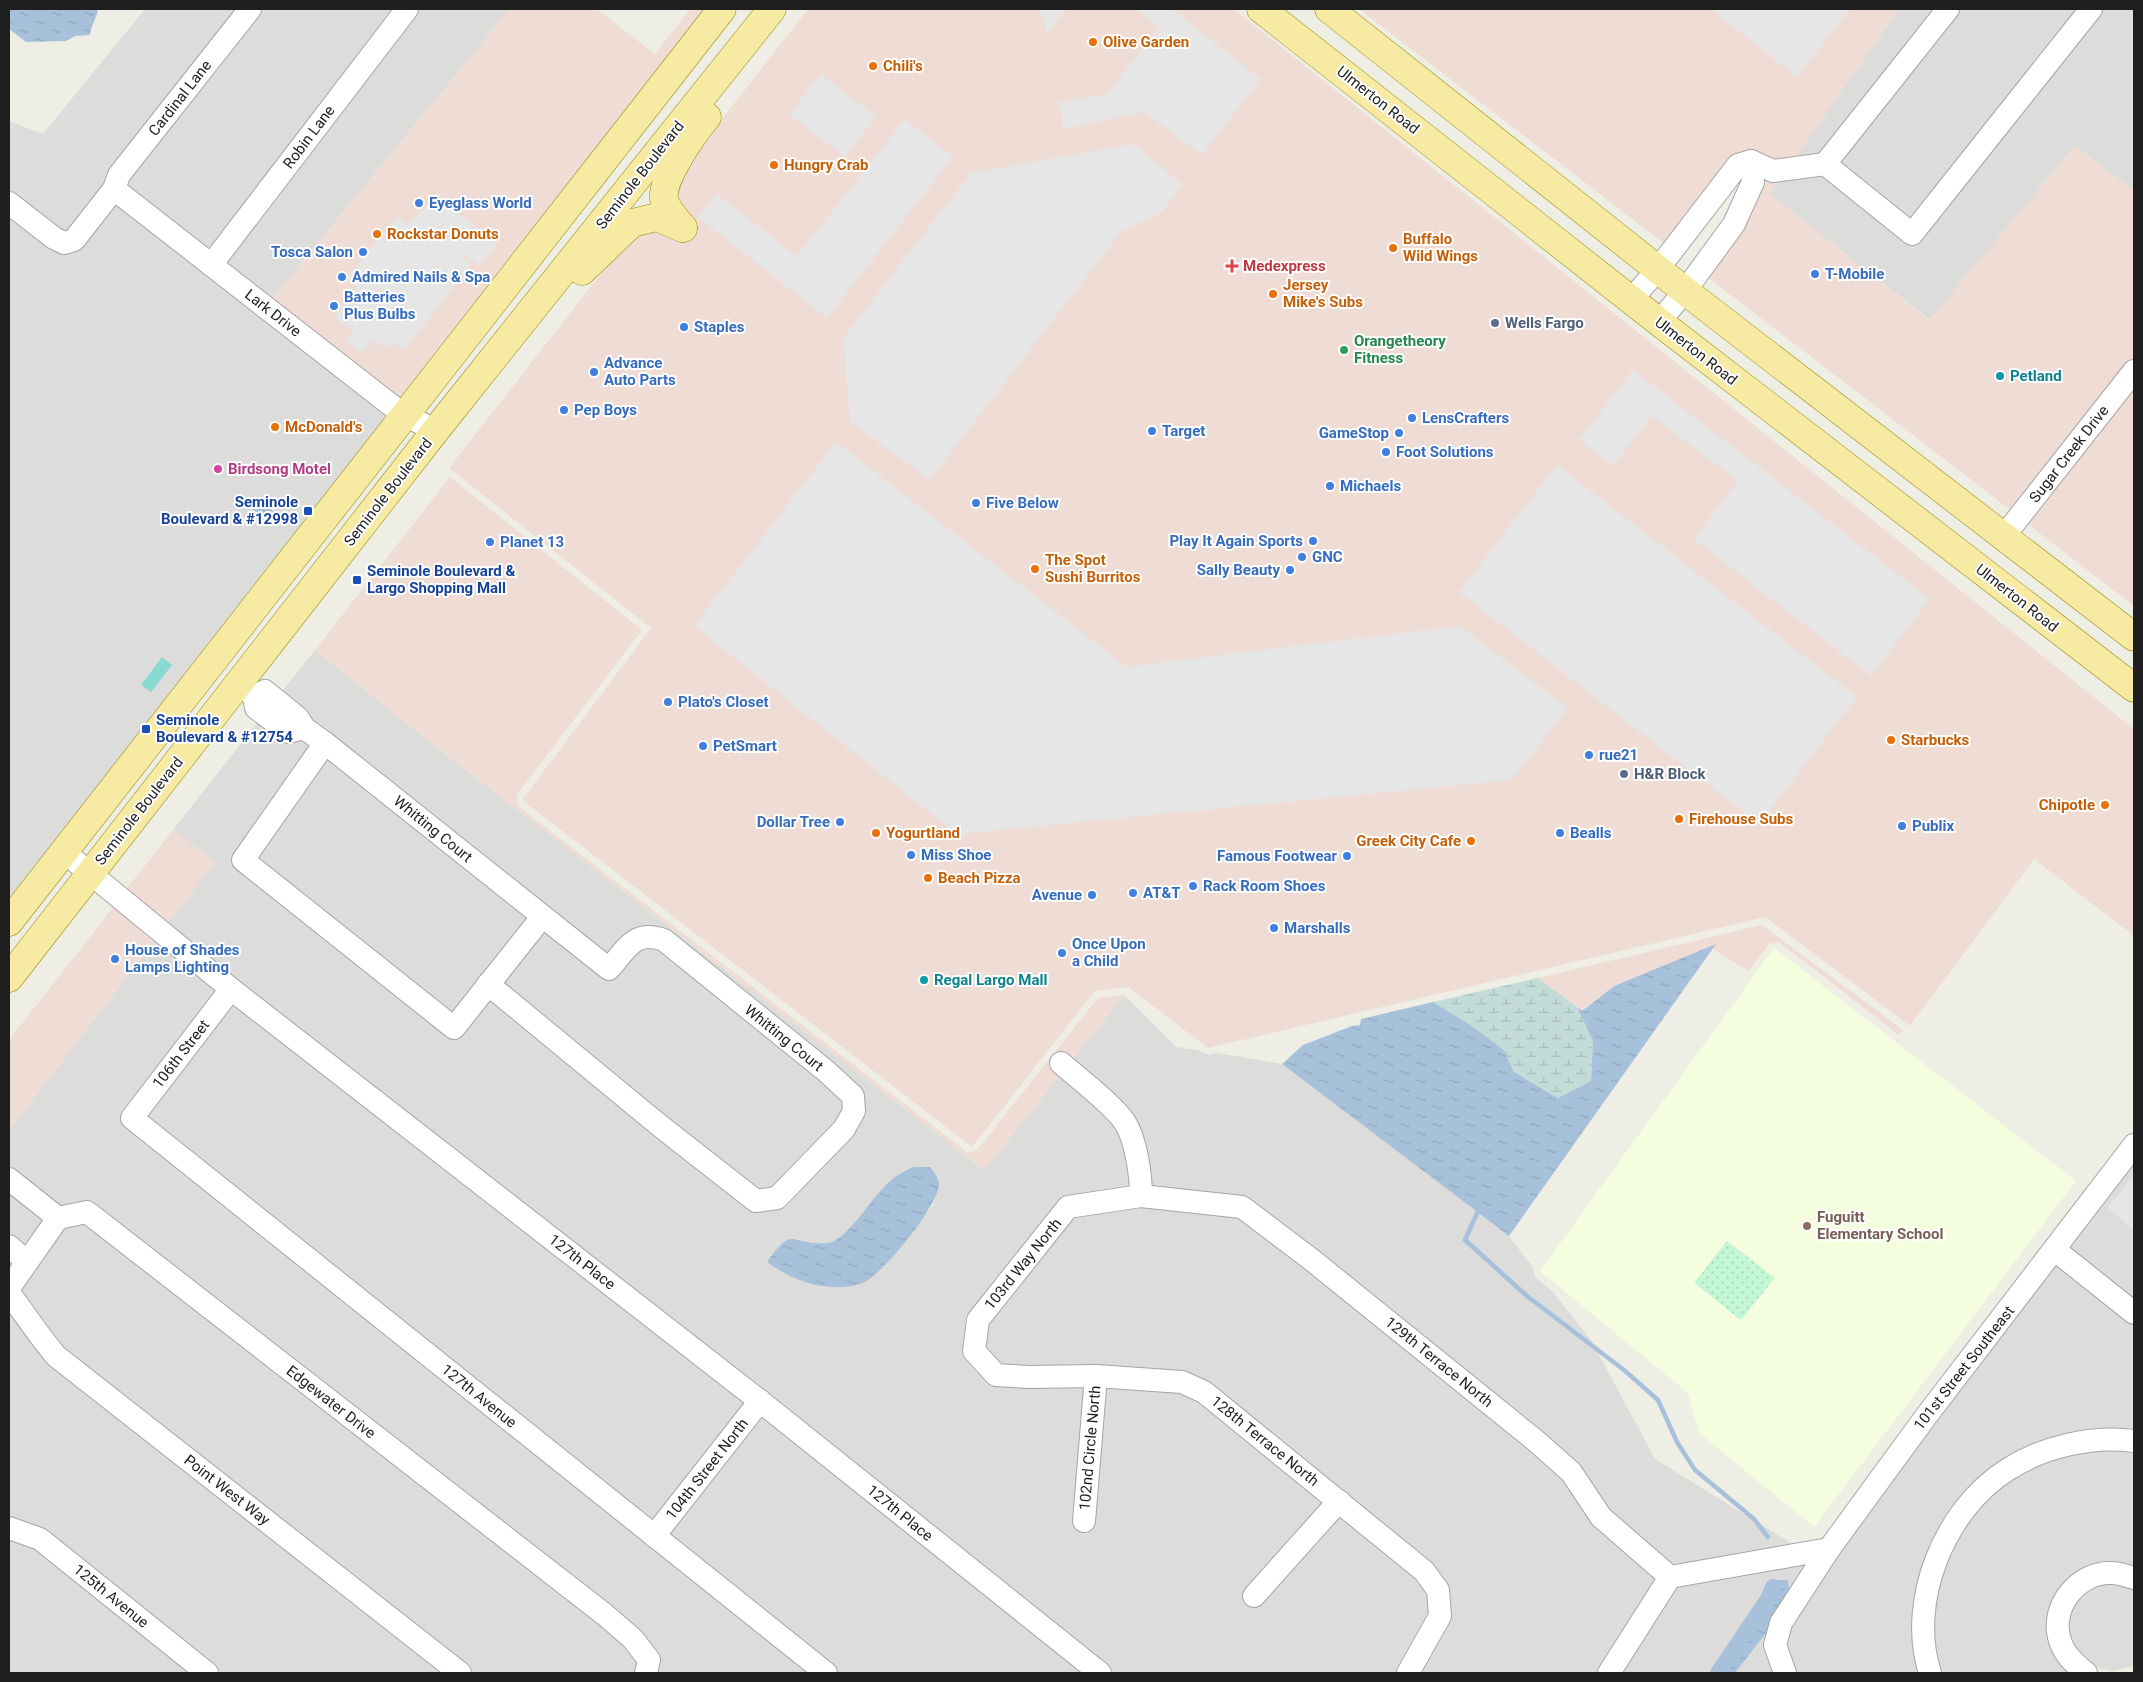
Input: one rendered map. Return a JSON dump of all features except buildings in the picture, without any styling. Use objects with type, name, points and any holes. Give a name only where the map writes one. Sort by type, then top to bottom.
[{"type":"main road","points":[[9,922],[722,9]]},
{"type":"main road","points":[[496,357],[632,223],[657,218],[683,228],[664,199],[669,176],[700,126],[719,101],[773,9]]},
{"type":"main road","name":"Seminole Boulevard","points":[[9,978],[90,874],[247,690],[436,430],[773,9]]},
{"type":"main road","name":"Ulmerton Road","points":[[1261,9],[1630,300],[2134,688]]},
{"type":"main road","points":[[1329,9],[1685,291],[2134,637]]},
{"type":"main road","points":[[621,199],[635,154],[697,70],[705,31]]},
{"type":"street","name":"Cardinal Lane","points":[[9,203],[54,238],[64,243],[74,240],[114,189],[120,174],[250,9]]},
{"type":"street","name":"Robin Lane","points":[[211,264],[407,9]]},
{"type":"street","points":[[1630,300],[1658,269],[1738,165],[1751,161],[1773,171],[1824,164],[1948,9]]},
{"type":"street","points":[[1824,164],[1912,234],[2091,9]]},
{"type":"street","points":[[1659,322],[1685,291],[1734,224],[1753,182],[1751,161]]},
{"type":"street","name":"Lark Drive","points":[[114,189],[404,416],[436,430]]},
{"type":"street","name":"Sugar Creek Drive","points":[[2004,536],[2134,371]]},
{"type":"street","name":"Whitting Court","points":[[247,690],[256,708],[292,722],[325,743],[609,969],[636,938],[650,935],[664,940],[826,1071],[853,1096],[854,1111],[844,1130],[777,1198],[756,1201],[659,1125],[488,984]]},
{"type":"street","points":[[325,743],[243,860],[454,1028],[542,917]]},
{"type":"street","name":"127th Place","points":[[64,851],[231,989],[760,1401],[1100,1673]]},
{"type":"street","name":"106th Street","points":[[132,1118],[231,989]]},
{"type":"street","points":[[1061,1063],[1125,1123],[1135,1149],[1141,1184],[1141,1196]]},
{"type":"street","name":"127th Avenue","points":[[132,1118],[826,1673]]},
{"type":"street","name":"101st Street Southeast","points":[[1785,1673],[1775,1645],[1781,1623],[1829,1549],[1927,1415],[2134,1145]]},
{"type":"street","points":[[9,1179],[58,1218],[9,1288]]},
{"type":"street","name":"129th Terrace North","points":[[1068,1207],[1141,1196],[1242,1208],[1312,1260],[1536,1441],[1571,1472],[1601,1517],[1670,1578]]},
{"type":"street","name":"103rd Way North","points":[[974,1351],[978,1320],[1068,1207]]},
{"type":"street","name":"Edgewater Drive","points":[[58,1218],[87,1212],[103,1224],[604,1614],[633,1639],[649,1660],[646,1673]]},
{"type":"street","points":[[9,1246],[27,1262]]},
{"type":"street","points":[[2055,1250],[2134,1313]]},
{"type":"street","name":"Point West Way","points":[[9,1293],[36,1332],[56,1356],[460,1673]]},
{"type":"street","name":"128th Terrace North","points":[[974,1351],[996,1375],[1029,1377],[1096,1376],[1182,1382],[1204,1392],[1424,1571],[1438,1590],[1440,1616],[1408,1673]]},
{"type":"street","name":"102nd Circle North","points":[[1084,1521],[1096,1376]]},
{"type":"street","name":"104th Street North","points":[[654,1536],[760,1401]]},
{"type":"street","points":[[1930,1673],[1922,1617],[1930,1574],[1948,1535],[1976,1496],[2006,1470],[2044,1452],[2084,1442],[2134,1441]]},
{"type":"street","points":[[1254,1596],[1339,1501]]},
{"type":"street","name":"125th Avenue","points":[[9,1528],[40,1539],[207,1673]]},
{"type":"street","points":[[1609,1673],[1670,1578],[1829,1549]]},
{"type":"street","points":[[2086,1673],[2068,1659],[2058,1637],[2058,1613],[2069,1592],[2088,1577],[2112,1572],[2134,1578]]},
{"type":"shaded area","points":[[145,9],[240,9],[70,233],[58,231],[9,192],[9,121],[43,134]]},
{"type":"shaded area","points":[[260,9],[397,9],[211,253],[124,186]]},
{"type":"shaded area","points":[[417,9],[510,9],[271,300],[223,262]]},
{"type":"shaded area","points":[[510,9],[597,9],[655,54],[690,9],[713,9],[400,401],[271,300]]},
{"type":"shaded area","points":[[808,9],[1234,9],[2134,729],[2134,936],[2034,859],[1910,1026],[1765,917],[1208,1048],[1128,987],[1095,991],[972,1147],[522,800],[651,628],[449,468]]},
{"type":"shaded area","points":[[1040,9],[1066,9],[1047,34]]},
{"type":"shaded area","points":[[1137,9],[1171,9],[1261,79],[1202,155],[1144,112],[1064,129],[1058,102],[1106,95],[1159,28]]},
{"type":"shaded area","points":[[1359,9],[1899,9],[1793,160],[1775,163],[1758,155],[1758,151],[1752,153],[1666,245]]},
{"type":"shaded area","points":[[1711,9],[1850,9],[1797,77]]},
{"type":"shaded area","points":[[1899,9],[1938,9],[1821,156],[1793,160]]},
{"type":"shaded area","points":[[1958,9],[2081,9],[1912,223],[1836,162]]},
{"type":"shaded area","points":[[2101,9],[2134,9],[2134,191],[2075,146],[1930,320],[1769,194],[1780,178],[1821,173],[1907,241]]},
{"type":"shaded area","points":[[821,74],[876,117],[845,157],[789,114]]},
{"type":"shaded area","points":[[905,119],[953,157],[827,318],[698,217],[717,194],[797,256]]},
{"type":"shaded area","points":[[1134,144],[1183,185],[1162,212],[1121,232],[930,480],[850,422],[843,338],[971,173]]},
{"type":"shaded area","points":[[2075,146],[2134,191],[2134,359],[2013,512],[1706,276],[1761,175],[1780,178],[1770,194],[1929,320]]},
{"type":"shaded area","points":[[436,196],[497,244],[480,266],[465,255],[463,258],[471,265],[404,350],[395,344],[383,347],[373,340],[362,353],[347,341],[353,331],[334,316],[357,287],[347,278],[397,216],[408,225]]},
{"type":"shaded area","points":[[115,201],[390,415],[9,908],[9,214],[48,245]]},
{"type":"shaded area","points":[[1633,370],[1930,599],[1871,676],[1694,539],[1738,481],[1652,416],[1613,466],[1579,440]]},
{"type":"shaded area","points":[[2134,384],[2134,606],[2025,522]]},
{"type":"shaded area","points":[[836,442],[1127,667],[1459,626],[1568,708],[1512,780],[957,834],[694,626]]},
{"type":"shaded area","points":[[1557,465],[1857,697],[1759,824],[1459,592]]},
{"type":"shaded area","points":[[450,477],[642,630],[517,795],[518,806],[967,1152],[977,1150],[1098,998],[1124,995],[1071,1061],[1061,1052],[1050,1064],[1060,1075],[984,1170],[435,746],[315,650]]},
{"type":"shaded area","points":[[315,650],[435,746],[984,1170],[1060,1075],[1118,1127],[1127,1152],[1133,1186],[1071,1199],[963,1351],[965,1359],[1087,1384],[1075,1530],[1091,1529],[1103,1384],[1179,1390],[1199,1399],[1327,1502],[1242,1597],[1253,1607],[1339,1512],[1417,1577],[1430,1594],[1432,1615],[1399,1673],[1114,1673],[771,1399],[167,925],[215,862],[173,830],[268,709],[314,745],[237,866],[454,1040],[489,995],[751,1208],[861,1114],[669,933],[608,958],[279,695]],"holes":[[[914,1167],[929,1168],[939,1185],[933,1205],[898,1252],[779,1245],[798,1239],[815,1243],[834,1242],[852,1226],[902,1171]]]},
{"type":"shaded area","points":[[162,657],[172,665],[151,692],[141,685]]},
{"type":"shaded area","points":[[327,755],[531,919],[453,1016],[254,857]]},
{"type":"shaded area","points":[[173,830],[215,862],[167,925],[125,891]]},
{"type":"shaded area","points":[[115,905],[156,939],[9,1130],[9,1040]]},
{"type":"shaded area","points":[[1762,925],[1903,1030],[1899,1035],[1779,942],[1769,944],[1749,971],[1712,949],[1715,945],[1614,986],[1581,1011],[1538,978]]},
{"type":"shaded area","points":[[543,928],[604,976],[640,946],[659,947],[845,1101],[838,1125],[774,1190],[759,1192],[500,982]]},
{"type":"shaded area","points":[[156,939],[219,991],[120,1120],[813,1673],[654,1673],[657,1661],[93,1205],[61,1210],[9,1168],[9,1130]]},
{"type":"shaded area","name":"Fuguitt Elementary School","points":[[1774,948],[2076,1181],[1814,1527],[1699,1433],[1688,1393],[1540,1271]]},
{"type":"shaded area","points":[[1124,995],[1176,1047],[1198,1050],[1209,1055],[1217,1053],[1282,1064],[1509,1236],[1534,1269],[1535,1277],[1552,1291],[1591,1340],[1655,1459],[1797,1547],[1673,1569],[1248,1200],[1149,1188],[1143,1147],[1071,1061]]},
{"type":"shaded area","points":[[232,1001],[748,1403],[653,1524],[143,1116]]},
{"type":"shaded area","points":[[2134,1158],[2134,1302],[2066,1248]]},
{"type":"shaded area","points":[[2134,1174],[2134,1230],[2108,1208]]},
{"type":"shaded area","points":[[9,1190],[46,1220],[26,1250],[9,1236]]},
{"type":"shaded area","points":[[1140,1205],[1239,1216],[1307,1267],[1565,1478],[1660,1580],[1600,1673],[1417,1673],[1446,1588],[1207,1384],[1001,1367],[982,1347],[985,1323],[1072,1215]]},
{"type":"shaded area","points":[[85,1221],[627,1646],[640,1663],[638,1673],[474,1673],[62,1349],[17,1290],[62,1226]]},
{"type":"shaded area","points":[[1727,1241],[1775,1278],[1741,1320],[1694,1283]]},
{"type":"shaded area","points":[[2055,1262],[2134,1324],[2134,1432],[2043,1444],[1941,1532],[1922,1673],[1794,1673],[1783,1643],[1788,1626],[1836,1554]]},
{"type":"shaded area","points":[[9,1307],[446,1673],[221,1673],[46,1532],[9,1519]]},
{"type":"shaded area","points":[[760,1413],[1086,1673],[840,1673],[666,1534]]},
{"type":"shaded area","points":[[2134,1449],[2134,1569],[2065,1585],[2072,1673],[1939,1673],[1931,1617],[1938,1576],[1955,1539],[1982,1502],[2010,1477],[2046,1460],[2085,1450]]},
{"type":"shaded area","points":[[9,1537],[36,1546],[193,1673],[9,1673]]},
{"type":"shaded area","points":[[1813,1561],[1790,1595],[1761,1596],[1763,1607],[1761,1613],[1716,1673],[1618,1673],[1675,1585]]},
{"type":"shaded area","points":[[2110,1581],[2131,1586],[2134,1589],[2134,1664],[2131,1667],[2111,1671],[2091,1666],[2075,1653],[2066,1634],[2067,1615],[2091,1585]]},
{"type":"shaded area","points":[[1773,1624],[1776,1673],[1735,1673]]},
{"type":"green space","points":[[1538,978],[1577,1007],[1593,1041],[1591,1081],[1558,1098],[1514,1072],[1503,1049],[1472,1026],[1433,1002]]},
{"type":"water","points":[[9,9],[98,9],[90,35],[75,36],[66,41],[26,42],[9,29]]},
{"type":"water","points":[[257,498],[275,513],[269,521],[250,507]]},
{"type":"water","points":[[1716,944],[1509,1236],[1282,1064],[1303,1045],[1352,1026],[1360,1025],[1361,1019],[1433,1002],[1472,1026],[1503,1049],[1514,1072],[1558,1098],[1591,1081],[1593,1041],[1577,1007],[1582,1011],[1614,986]]},
{"type":"water","points":[[914,1167],[930,1167],[936,1175],[939,1184],[937,1194],[920,1223],[907,1240],[881,1269],[869,1279],[860,1284],[848,1286],[835,1287],[811,1284],[788,1275],[767,1262],[776,1250],[788,1240],[793,1239],[814,1243],[835,1241],[856,1222],[882,1189],[902,1172]]},
{"type":"water","points":[[1774,1580],[1788,1580],[1790,1595],[1773,1624],[1735,1673],[1716,1673],[1761,1613],[1764,1589]]},
{"type":"waterway","points":[[1479,1209],[1465,1240],[1527,1296],[1624,1370],[1658,1400],[1677,1442],[1695,1470],[1754,1519],[1768,1537]]},
{"type":"waterway","points":[[1718,1673],[1768,1599],[1773,1587]]},
{"type":"place","name":"Olive Garden","points":[[1093,42]]},
{"type":"place","name":"Chili's","points":[[873,66]]},
{"type":"place","name":"Hungry Crab","points":[[774,165]]},
{"type":"place","name":"Eyeglass World","points":[[419,203]]},
{"type":"place","name":"Rockstar Donuts","points":[[377,234]]},
{"type":"place","name":"Buffalo Wild Wings","points":[[1393,248]]},
{"type":"place","name":"Tosca Salon","points":[[363,252]]},
{"type":"place","name":"Medexpress","points":[[1232,266]]},
{"type":"place","name":"T-Mobile","points":[[1815,274]]},
{"type":"place","name":"Admired Nails & Spa","points":[[342,277]]},
{"type":"place","name":"Jersey Mike's Subs","points":[[1273,294]]},
{"type":"place","name":"Batteries Plus Bulbs","points":[[334,306]]},
{"type":"place","name":"Wells Fargo","points":[[1495,323]]},
{"type":"place","name":"Staples","points":[[684,327]]},
{"type":"place","name":"Orangetheory Fitness","points":[[1344,350]]},
{"type":"place","name":"Advance Auto Parts","points":[[594,372]]},
{"type":"place","name":"Petland","points":[[2000,376]]},
{"type":"place","name":"Pep Boys","points":[[564,410]]},
{"type":"place","name":"LensCrafters","points":[[1412,418]]},
{"type":"place","name":"McDonald's","points":[[275,427]]},
{"type":"place","name":"Target","points":[[1152,431]]},
{"type":"place","name":"GameStop","points":[[1399,433]]},
{"type":"place","name":"Foot Solutions","points":[[1386,452]]},
{"type":"place","name":"Birdsong Motel","points":[[218,469]]},
{"type":"place","name":"Michaels","points":[[1330,486]]},
{"type":"place","name":"Five Below","points":[[976,503]]},
{"type":"place","name":"Seminole Boulevard & #12998","points":[[308,511]]},
{"type":"place","name":"Play It Again Sports","points":[[1313,541]]},
{"type":"place","name":"Planet 13","points":[[490,542]]},
{"type":"place","name":"GNC","points":[[1302,557]]},
{"type":"place","name":"The Spot Sushi Burritos","points":[[1035,569]]},
{"type":"place","name":"Sally Beauty","points":[[1290,570]]},
{"type":"place","name":"Seminole Boulevard & Largo Shopping Mall","points":[[357,580]]},
{"type":"place","name":"Plato's Closet","points":[[668,702]]},
{"type":"place","name":"Seminole Boulevard & #12754","points":[[146,729]]},
{"type":"place","name":"Starbucks","points":[[1891,740]]},
{"type":"place","name":"PetSmart","points":[[703,746]]},
{"type":"place","name":"rue21","points":[[1589,755]]},
{"type":"place","name":"H&R Block","points":[[1624,774]]},
{"type":"place","name":"Chipotle","points":[[2105,805]]},
{"type":"place","name":"Firehouse Subs","points":[[1679,819]]},
{"type":"place","name":"Dollar Tree","points":[[840,822]]},
{"type":"place","name":"Publix","points":[[1902,826]]},
{"type":"place","name":"Yogurtland","points":[[876,833]]},
{"type":"place","name":"Bealls","points":[[1560,833]]},
{"type":"place","name":"Greek City Cafe","points":[[1471,841]]},
{"type":"place","name":"Miss Shoe","points":[[911,855]]},
{"type":"place","name":"Famous Footwear","points":[[1347,856]]},
{"type":"place","name":"Beach Pizza","points":[[928,878]]},
{"type":"place","name":"Rack Room Shoes","points":[[1193,886]]},
{"type":"place","name":"AT&T","points":[[1133,893]]},
{"type":"place","name":"Avenue","points":[[1092,895]]},
{"type":"place","name":"Marshalls","points":[[1274,928]]},
{"type":"place","name":"Once Upon a Child","points":[[1062,953]]},
{"type":"place","name":"House of Shades Lamps Lighting","points":[[115,959]]},
{"type":"place","name":"Regal Largo Mall","points":[[924,980]]},
{"type":"place","name":"Fuguitt Elementary School","points":[[1807,1226]]}]
